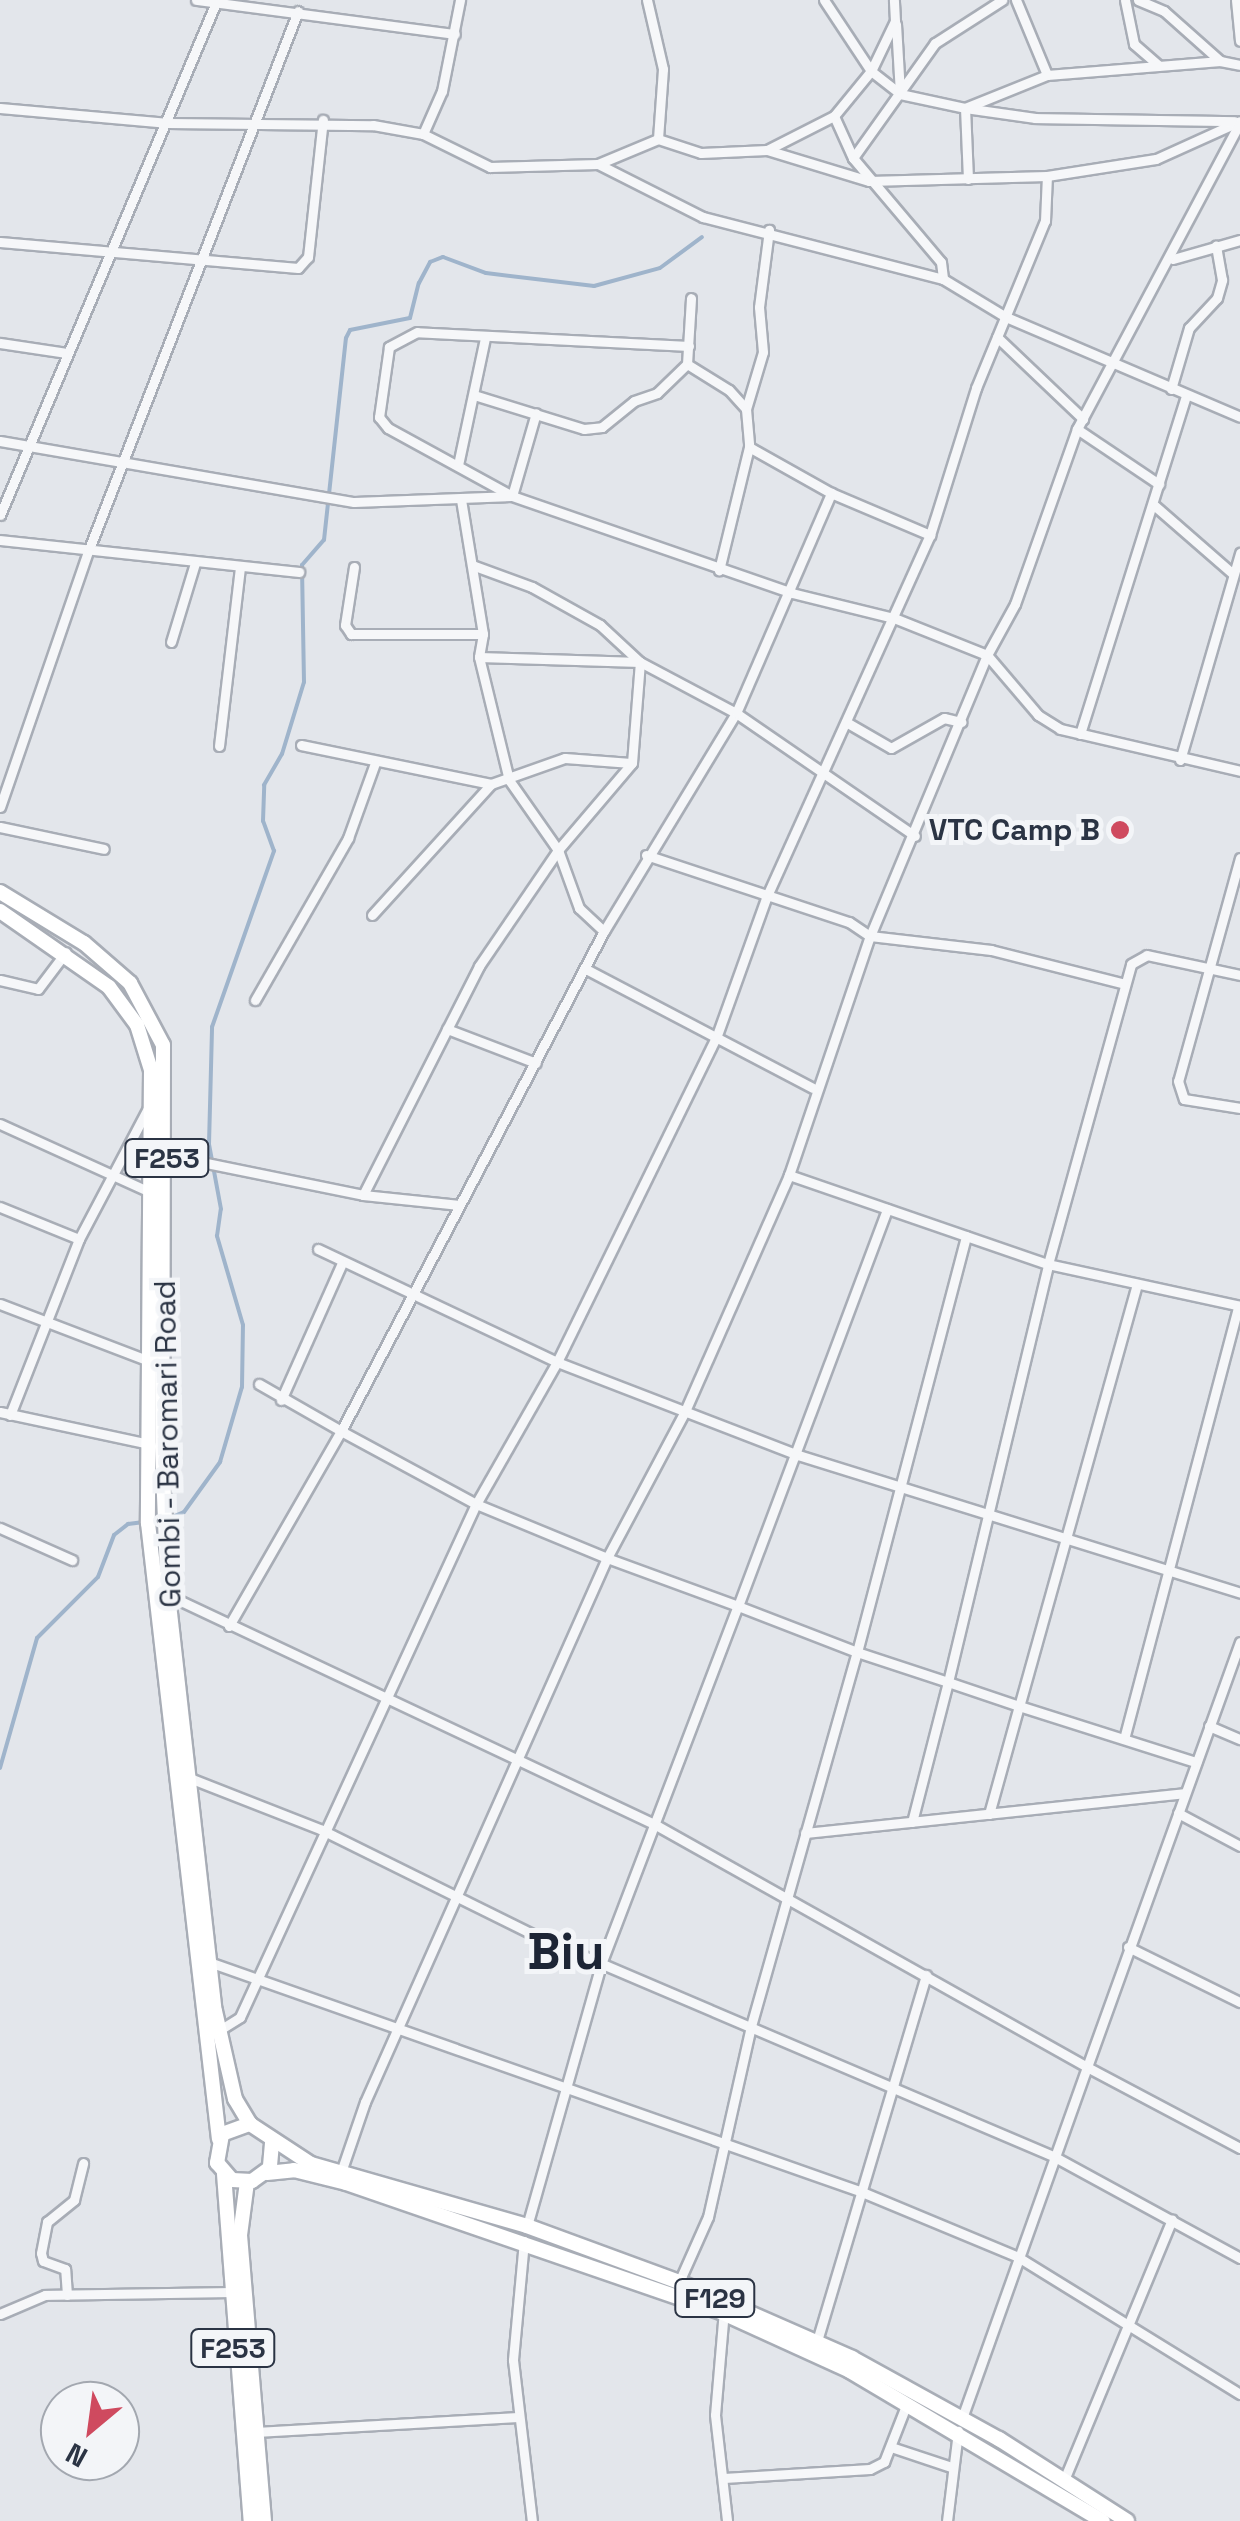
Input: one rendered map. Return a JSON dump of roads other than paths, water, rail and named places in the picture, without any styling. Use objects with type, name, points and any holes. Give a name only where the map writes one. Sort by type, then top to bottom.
[{"type":"main road","name":"Gombi - Baromari Road","points":[[0,892],[84,943],[145,1004],[163,1045],[167,1155],[154,1445],[155,1523],[218,2139]]},
{"type":"main road","name":"Gombi - Baromari Road","points":[[0,910],[66,952],[110,987],[138,1026],[151,1070],[147,1360],[154,1445]]},
{"type":"main road","name":"Gombi - Baromari Road","points":[[155,1523],[168,1596],[218,2031],[235,2100],[250,2124]]},
{"type":"main road","points":[[218,2139],[232,2126],[250,2124]]},
{"type":"main road","name":"F253","points":[[250,2124],[272,2143]]},
{"type":"main road","name":"F253","points":[[218,2139],[216,2157],[224,2174],[228,2292],[251,2521]]},
{"type":"main road","points":[[224,2174],[247,2182],[267,2172],[272,2143]]},
{"type":"main road","name":"F129","points":[[272,2143],[340,2172],[679,2282],[907,2403],[960,2425],[1103,2521]]},
{"type":"main road","name":"F129","points":[[267,2172],[319,2176],[526,2234],[818,2341],[960,2425],[1064,2480],[1127,2521]]},
{"type":"main road","name":"F253","points":[[247,2182],[240,2235],[264,2521]]},
{"type":"street","points":[[196,0],[455,34]]},
{"type":"street","points":[[424,134],[455,34],[460,0]]},
{"type":"street","points":[[647,0],[664,68],[658,140]]},
{"type":"street","points":[[824,0],[872,71],[900,94],[1035,118],[1240,122]]},
{"type":"street","points":[[894,0],[900,94]]},
{"type":"street","points":[[853,158],[936,42],[1002,0]]},
{"type":"street","points":[[1016,0],[1047,75]]},
{"type":"street","points":[[1125,0],[1134,44],[1159,66]]},
{"type":"street","points":[[1138,0],[1164,11],[1220,61]]},
{"type":"street","points":[[1161,0],[1164,11]]},
{"type":"street","points":[[1236,0],[1240,40]]},
{"type":"street","points":[[0,515],[217,1]]},
{"type":"street","points":[[0,806],[88,549],[207,257],[253,124],[298,11]]},
{"type":"street","points":[[767,150],[834,116],[872,71],[896,21]]},
{"type":"street","points":[[964,108],[1047,75],[1220,61],[1240,65]]},
{"type":"street","points":[[0,108],[168,123],[323,120],[424,134],[490,167],[598,164],[658,140],[702,153],[767,150],[869,182],[1047,176],[1156,159],[1240,122]]},
{"type":"street","points":[[964,108],[968,180]]},
{"type":"street","points":[[834,116],[869,182],[941,262],[944,279]]},
{"type":"street","points":[[0,242],[305,264],[323,120]]},
{"type":"street","points":[[340,2172],[398,2030],[607,1558],[685,1411],[789,1175],[813,1088],[870,936],[916,836],[986,655],[1015,604],[1077,429],[1173,260],[1240,122]]},
{"type":"street","points":[[598,164],[703,217],[769,230],[884,268],[944,279],[1006,317],[1240,417]]},
{"type":"street","points":[[218,2031],[234,2026],[476,1504],[557,1362],[716,1038],[766,898],[930,535],[997,337],[1045,221],[1047,176]]},
{"type":"street","points":[[719,570],[749,447],[746,410],[763,352],[760,307],[769,230]]},
{"type":"street","points":[[1173,260],[1240,240]]},
{"type":"street","points":[[1171,388],[1189,328],[1217,298],[1222,280],[1216,246]]},
{"type":"street","points":[[474,395],[584,429],[602,427],[634,401],[656,393],[688,364],[692,298]]},
{"type":"street","points":[[689,346],[417,332],[389,347],[380,417],[388,428],[512,496],[604,524],[719,570],[894,618],[986,655],[1038,716],[1080,734],[1240,771]]},
{"type":"street","points":[[997,337],[1083,419]]},
{"type":"street","points":[[458,466],[485,338]]},
{"type":"street","points":[[0,344],[66,353]]},
{"type":"street","points":[[688,364],[729,390],[746,410]]},
{"type":"street","points":[[1080,734],[1111,622],[1156,506],[1158,484],[1186,394]]},
{"type":"street","points":[[512,496],[536,412]]},
{"type":"street","points":[[1077,429],[1158,484]]},
{"type":"street","points":[[0,441],[123,466],[338,498],[512,496]]},
{"type":"street","points":[[749,447],[831,493],[930,535]]},
{"type":"street","points":[[229,1626],[341,1431],[408,1295],[646,855],[736,714],[792,593],[831,493]]},
{"type":"street","points":[[461,499],[483,634],[479,657],[509,780],[558,850],[579,908],[604,931]]},
{"type":"street","points":[[1156,506],[1233,574]]},
{"type":"street","points":[[0,540],[299,572]]},
{"type":"street","points":[[1180,760],[1235,603],[1233,574],[1240,555]]},
{"type":"street","points":[[171,642],[195,563]]},
{"type":"street","points":[[472,565],[532,587],[600,625],[640,662],[736,714],[916,836]]},
{"type":"street","points":[[219,746],[240,566]]},
{"type":"street","points":[[354,566],[345,625],[351,634],[483,634]]},
{"type":"street","points":[[479,657],[640,662]]},
{"type":"street","points":[[363,1194],[479,966],[558,850],[632,763],[640,662]]},
{"type":"street","points":[[846,722],[892,748],[944,718],[962,722]]},
{"type":"street","points":[[301,745],[491,784],[566,758],[632,763]]},
{"type":"street","points":[[255,1000],[348,838],[375,763]]},
{"type":"street","points":[[372,915],[491,784]]},
{"type":"street","points":[[0,827],[104,849]]},
{"type":"street","points":[[646,855],[766,898],[850,922],[870,936],[991,950],[1125,984]]},
{"type":"street","points":[[1240,858],[1206,967],[1179,1091],[1184,1099],[1240,1108]]},
{"type":"street","points":[[0,980],[38,989],[66,952]]},
{"type":"street","points":[[912,1822],[1048,1264],[1125,984],[1137,957],[1240,975]]},
{"type":"street","points":[[586,969],[813,1088]]},
{"type":"street","points":[[447,1029],[536,1064]]},
{"type":"street","points":[[152,1099],[80,1239],[5,1414],[154,1445]]},
{"type":"street","points":[[0,1124],[112,1179],[152,1193]]},
{"type":"street","points":[[167,1155],[363,1194],[459,1205]]},
{"type":"street","points":[[789,1175],[1048,1264],[1239,1306],[1124,1739]]},
{"type":"street","points":[[0,1207],[80,1239]]},
{"type":"street","points":[[532,2521],[518,2417],[514,2302],[526,2234],[601,1964],[798,1455],[887,1209]]},
{"type":"street","points":[[679,2282],[708,2217],[751,2026],[857,1652],[966,1236]]},
{"type":"street","points":[[318,1249],[408,1295],[557,1362],[798,1455],[1240,1593]]},
{"type":"street","points":[[281,1400],[342,1263]]},
{"type":"street","points":[[988,1814],[1137,1284]]},
{"type":"street","points":[[0,1304],[44,1324],[147,1360]]},
{"type":"street","points":[[259,1384],[281,1400],[476,1504],[607,1558],[857,1652],[1196,1762]]},
{"type":"street","points":[[0,1528],[72,1560]]},
{"type":"street","points":[[168,1596],[654,1824],[788,1904],[926,1975],[1240,2148]]},
{"type":"street","points":[[947,2521],[951,2467],[960,2425],[1053,2156],[1240,1642]]},
{"type":"street","points":[[1209,1726],[1240,1738]]},
{"type":"street","points":[[187,1777],[322,1830],[601,1964],[1053,2156],[1240,2258]]},
{"type":"street","points":[[805,1833],[1184,1793]]},
{"type":"street","points":[[1178,1814],[1240,1846]]},
{"type":"street","points":[[1128,1947],[1240,2002]]},
{"type":"street","points":[[208,1962],[566,2092],[862,2192],[1018,2257],[1240,2394]]},
{"type":"street","points":[[818,2341],[926,1975]]},
{"type":"street","points":[[67,2295],[66,2270],[42,2261],[41,2253],[47,2222],[74,2200],[82,2163]]},
{"type":"street","points":[[1064,2480],[1172,2219]]},
{"type":"street","points":[[0,2314],[46,2295],[228,2292]]},
{"type":"street","points":[[724,2308],[716,2415],[728,2521]]},
{"type":"street","points":[[724,2478],[870,2468],[884,2462],[907,2403]]},
{"type":"street","points":[[256,2432],[518,2417]]},
{"type":"street","points":[[892,2447],[951,2467]]},
{"type":"waterway","points":[[170,1518],[184,1512],[220,1462],[242,1387],[243,1325],[217,1236],[221,1209],[209,1144],[212,1027],[274,851],[263,821],[264,785],[282,754],[304,682],[302,565],[324,540],[346,338],[350,330],[410,318],[419,283],[430,262],[443,257],[486,273],[594,286],[660,268],[702,237]]},
{"type":"waterway","points":[[0,1768],[37,1638],[98,1577],[114,1535],[128,1524],[160,1520]]},
{"type":"place","name":"VTC Camp B","points":[[1120,830]]},
{"type":"district","name":"Biu","points":[[566,1953]]}]
